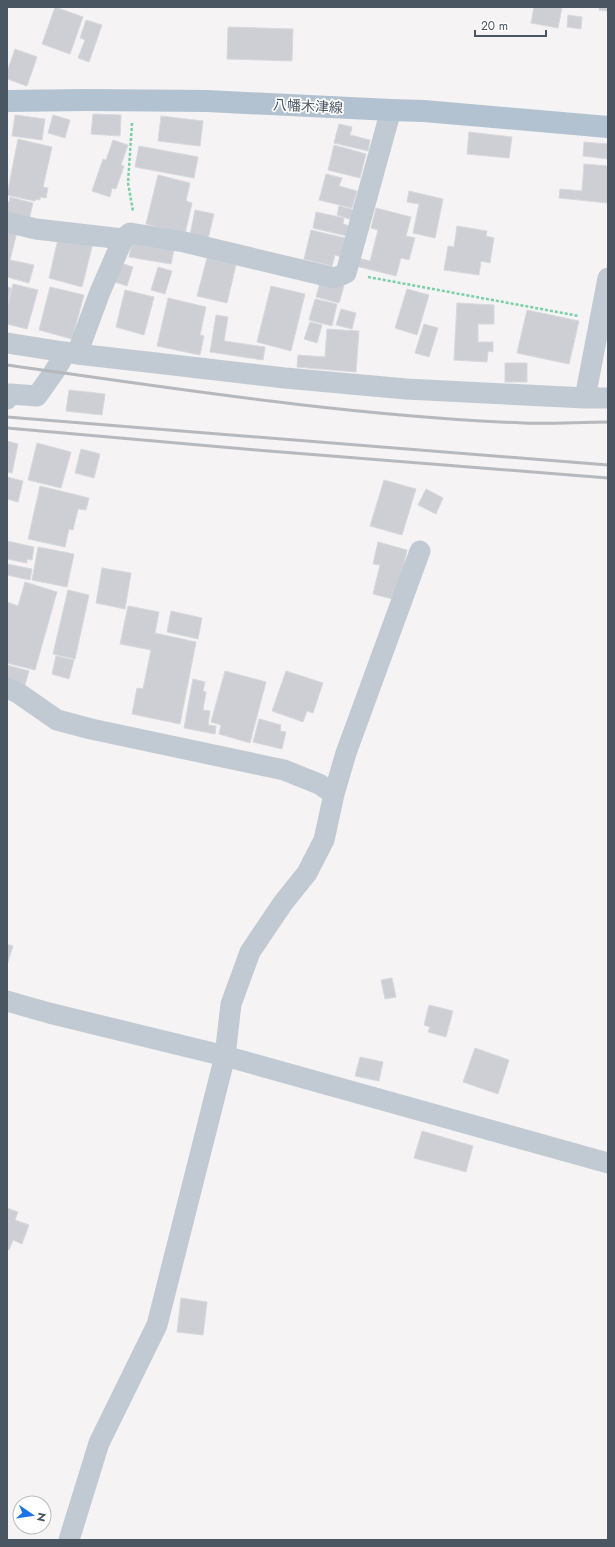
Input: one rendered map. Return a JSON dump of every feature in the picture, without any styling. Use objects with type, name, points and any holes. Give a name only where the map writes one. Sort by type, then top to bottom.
[{"type":"main road","name":"八幡木津線","points":[[7,102],[134,100],[207,101],[424,111],[608,127]]},
{"type":"street","points":[[7,222],[36,229],[184,242],[335,278],[346,273],[391,110]]},
{"type":"street","points":[[7,399],[10,394],[37,396],[54,372],[71,353],[126,236]]},
{"type":"street","points":[[585,398],[608,278]]},
{"type":"street","points":[[7,343],[71,353],[285,378],[406,390],[608,398]]},
{"type":"street","points":[[69,1540],[98,1444],[157,1326],[226,1056],[231,1004],[250,952],[283,903],[307,873],[324,840],[334,794],[346,753],[420,551]]},
{"type":"street","points":[[7,688],[18,693],[57,720],[91,730],[284,770],[319,784],[334,794]]},
{"type":"street","points":[[7,1001],[49,1013],[226,1056],[608,1163]]},
{"type":"path","points":[[126,236],[134,220],[128,183],[134,100]]},
{"type":"path","points":[[346,273],[599,319]]},
{"type":"building","points":[[55,7],[83,17],[70,54],[42,44]]},
{"type":"building","points":[[534,7],[562,7],[558,28],[531,23]]},
{"type":"building","points":[[599,7],[608,7],[608,11],[599,10]]},
{"type":"building","points":[[568,15],[582,17],[581,29],[567,27]]},
{"type":"building","points":[[86,20],[102,25],[89,62],[78,58],[85,40],[80,38]]},
{"type":"building","points":[[228,27],[293,29],[292,61],[227,59]]},
{"type":"building","points":[[15,49],[37,57],[27,86],[7,79],[7,72]]},
{"type":"building","points":[[93,114],[121,115],[120,136],[91,134]]},
{"type":"building","points":[[15,115],[45,119],[42,140],[12,136]]},
{"type":"building","points":[[53,115],[70,120],[65,138],[48,133]]},
{"type":"building","points":[[161,116],[203,121],[200,146],[158,141]]},
{"type":"building","points":[[339,124],[352,127],[350,135],[370,140],[368,151],[334,143]]},
{"type":"building","points":[[469,132],[512,137],[509,158],[467,154]]},
{"type":"building","points":[[18,139],[52,147],[43,187],[48,188],[46,198],[40,197],[40,200],[36,199],[35,201],[7,195]]},
{"type":"building","points":[[113,140],[128,145],[121,165],[124,166],[116,189],[112,188],[110,197],[92,191],[103,159],[106,160]]},
{"type":"building","points":[[584,142],[608,144],[608,159],[583,156]]},
{"type":"building","points":[[334,145],[366,154],[360,178],[328,170]]},
{"type":"building","points":[[139,146],[198,157],[194,178],[135,167]]},
{"type":"building","points":[[584,164],[608,166],[608,203],[559,198],[560,189],[582,191]]},
{"type":"building","points":[[326,174],[342,178],[339,186],[357,191],[352,208],[319,200]]},
{"type":"building","points":[[158,175],[190,183],[186,201],[192,203],[185,234],[146,224]]},
{"type":"building","points":[[409,191],[443,199],[435,238],[413,233],[419,204],[407,202]]},
{"type":"building","points":[[10,197],[33,203],[29,220],[7,215],[7,202],[9,202]]},
{"type":"building","points":[[339,206],[355,210],[352,220],[337,215]]},
{"type":"building","points":[[376,208],[411,217],[406,236],[415,238],[409,260],[401,258],[396,276],[356,266],[358,258],[370,261],[378,230],[371,228]]},
{"type":"building","points":[[195,210],[214,214],[208,239],[190,235]]},
{"type":"building","points":[[316,212],[344,218],[343,224],[350,226],[347,236],[313,228]]},
{"type":"building","points":[[457,226],[487,231],[486,236],[494,238],[490,263],[481,261],[479,275],[444,270],[448,246],[454,247]]},
{"type":"building","points":[[7,229],[17,232],[10,260],[34,265],[29,283],[7,277]]},
{"type":"building","points":[[311,230],[345,238],[341,257],[335,255],[332,266],[304,259]]},
{"type":"building","points":[[59,235],[93,243],[82,287],[49,278]]},
{"type":"building","points":[[132,242],[174,250],[171,264],[129,257]]},
{"type":"building","points":[[207,258],[236,265],[227,303],[197,296]]},
{"type":"building","points":[[118,262],[133,267],[127,286],[112,281]]},
{"type":"building","points":[[158,267],[172,271],[165,294],[151,290]]},
{"type":"building","points":[[321,279],[344,286],[339,303],[316,297]]},
{"type":"building","points":[[13,284],[38,290],[27,329],[7,324],[7,308]]},
{"type":"building","points":[[271,286],[305,294],[291,351],[257,342]]},
{"type":"building","points":[[7,287],[11,288],[7,304]]},
{"type":"building","points":[[50,287],[84,295],[72,339],[39,330]]},
{"type":"building","points":[[407,289],[429,295],[417,335],[395,328]]},
{"type":"building","points":[[125,290],[154,297],[144,335],[116,327]]},
{"type":"building","points":[[168,298],[206,307],[200,335],[204,336],[200,355],[157,346]]},
{"type":"building","points":[[315,299],[337,304],[332,326],[309,320]]},
{"type":"building","points":[[457,303],[494,305],[494,324],[478,324],[478,342],[493,342],[493,352],[488,351],[487,362],[454,360]]},
{"type":"building","points":[[341,309],[356,313],[352,329],[336,325]]},
{"type":"building","points":[[527,310],[579,321],[569,364],[517,353]]},
{"type":"building","points":[[216,315],[228,317],[224,341],[265,347],[263,360],[210,352]]},
{"type":"building","points":[[310,322],[322,325],[317,343],[304,339]]},
{"type":"building","points":[[424,324],[438,328],[429,357],[415,353]]},
{"type":"building","points":[[327,329],[359,331],[356,372],[297,367],[298,355],[325,357]]},
{"type":"building","points":[[505,363],[527,363],[527,382],[505,382]]},
{"type":"building","points":[[69,390],[105,394],[102,415],[66,411]]},
{"type":"building","points":[[7,441],[18,444],[12,473],[7,472]]},
{"type":"building","points":[[37,443],[71,452],[61,488],[28,480]]},
{"type":"building","points":[[81,449],[100,454],[94,478],[75,473]]},
{"type":"building","points":[[7,477],[23,481],[18,502],[7,499]]},
{"type":"building","points":[[384,480],[416,489],[402,535],[370,526]]},
{"type":"building","points":[[40,486],[89,498],[86,510],[78,509],[73,530],[69,529],[65,547],[28,539]]},
{"type":"building","points":[[426,489],[443,498],[436,514],[418,505]]},
{"type":"building","points":[[7,541],[34,547],[32,560],[27,559],[27,563],[7,559]]},
{"type":"building","points":[[378,542],[407,550],[396,600],[373,594],[380,565],[373,564]]},
{"type":"building","points":[[38,547],[74,554],[67,587],[32,580]]},
{"type":"building","points":[[7,564],[32,569],[30,580],[7,575]]},
{"type":"building","points":[[102,568],[131,573],[125,609],[96,603]]},
{"type":"building","points":[[25,582],[57,592],[35,670],[7,663],[7,602],[18,606]]},
{"type":"building","points":[[68,590],[89,595],[75,659],[53,654]]},
{"type":"building","points":[[128,606],[159,612],[155,633],[196,642],[180,724],[132,714],[137,688],[143,689],[151,650],[120,644]]},
{"type":"building","points":[[171,611],[202,618],[198,639],[167,632]]},
{"type":"building","points":[[56,656],[74,660],[69,679],[52,674]]},
{"type":"building","points":[[7,665],[29,671],[25,685],[7,680]]},
{"type":"building","points":[[225,671],[266,682],[250,743],[219,734],[221,725],[211,722]]},
{"type":"building","points":[[286,671],[323,683],[313,713],[307,711],[303,722],[272,711]]},
{"type":"building","points":[[193,679],[205,682],[203,691],[206,692],[203,710],[210,711],[208,725],[216,726],[215,734],[184,728]]},
{"type":"building","points":[[259,719],[281,725],[280,731],[286,732],[282,749],[253,742]]},
{"type":"building","points":[[7,944],[13,946],[7,965]]},
{"type":"building","points":[[392,978],[396,997],[385,999],[381,980]]},
{"type":"building","points":[[429,1005],[453,1011],[446,1037],[428,1032],[430,1027],[424,1025]]},
{"type":"building","points":[[475,1048],[509,1060],[498,1094],[463,1082]]},
{"type":"building","points":[[360,1057],[383,1062],[379,1081],[355,1076]]},
{"type":"building","points":[[422,1131],[473,1146],[466,1172],[414,1158]]},
{"type":"building","points":[[7,1208],[18,1212],[15,1220],[29,1225],[22,1244],[13,1240],[9,1250],[7,1249]]},
{"type":"building","points":[[181,1298],[207,1302],[203,1335],[177,1332]]},
{"type":"railway","points":[[7,365],[329,408],[523,423],[608,422]]},
{"type":"railway","points":[[7,417],[608,465]]},
{"type":"railway","points":[[7,428],[256,450],[608,478]]}]
